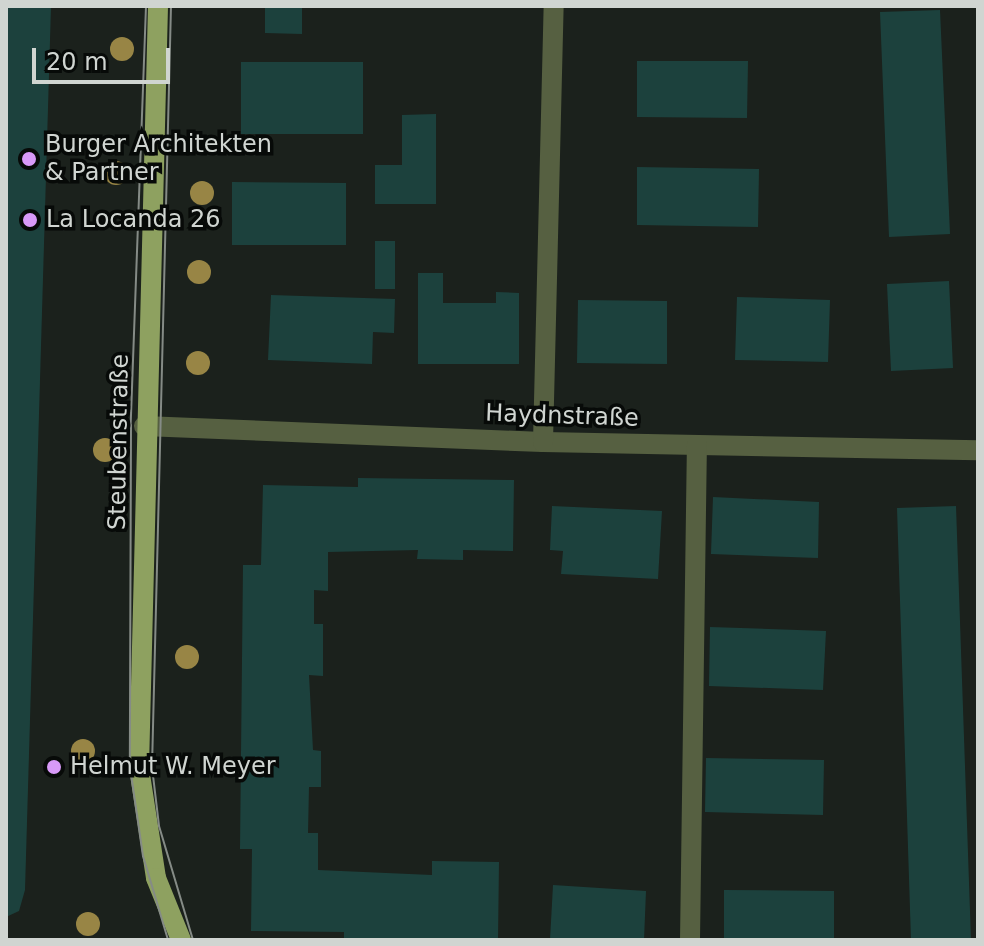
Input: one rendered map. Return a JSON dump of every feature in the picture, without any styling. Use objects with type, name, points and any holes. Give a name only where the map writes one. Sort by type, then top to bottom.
[{"type":"main road","name":"Steubenstraße","points":[[158,6],[144,426],[139,768],[156,878],[181,940]]},
{"type":"street","points":[[543,442],[554,6]]},
{"type":"street","name":"Haydnstraße","points":[[144,426],[543,442],[978,450]]},
{"type":"street","points":[[690,940],[697,445]]},
{"type":"building","points":[[6,6],[51,6],[25,890],[19,911],[6,917]]},
{"type":"building","points":[[265,6],[302,6],[302,34],[265,33]]},
{"type":"building","points":[[940,10],[950,234],[889,237],[880,12]]},
{"type":"building","points":[[637,61],[748,61],[747,118],[637,117]]},
{"type":"building","points":[[241,62],[363,62],[363,134],[241,134]]},
{"type":"building","points":[[436,114],[436,204],[375,204],[375,165],[402,165],[402,115]]},
{"type":"building","points":[[637,167],[759,169],[758,227],[637,225]]},
{"type":"building","points":[[232,182],[346,183],[346,245],[232,245]]},
{"type":"building","points":[[375,241],[395,241],[395,289],[375,289]]},
{"type":"building","points":[[418,273],[443,273],[443,303],[496,303],[496,292],[519,293],[519,364],[418,364]]},
{"type":"building","points":[[949,281],[953,368],[891,371],[887,284]]},
{"type":"building","points":[[271,295],[395,299],[394,333],[373,332],[372,364],[268,360]]},
{"type":"building","points":[[737,297],[830,300],[828,362],[735,360]]},
{"type":"building","points":[[578,300],[667,301],[667,364],[577,363]]},
{"type":"building","points":[[358,478],[514,480],[513,551],[463,550],[463,560],[417,559],[418,550],[328,552],[328,591],[314,590],[314,624],[323,624],[323,676],[309,675],[313,750],[321,751],[321,787],[309,787],[308,833],[318,833],[318,870],[432,875],[432,861],[499,862],[498,940],[344,940],[344,932],[251,931],[252,849],[240,849],[243,565],[261,565],[263,485],[358,487]]},
{"type":"building","points":[[713,497],[819,502],[818,558],[711,554]]},
{"type":"building","points":[[552,506],[662,511],[658,579],[561,574],[563,551],[550,550]]},
{"type":"building","points":[[956,506],[971,940],[911,940],[897,508]]},
{"type":"building","points":[[710,627],[826,631],[823,690],[709,686]]},
{"type":"building","points":[[706,758],[824,760],[823,815],[705,812]]},
{"type":"building","points":[[553,885],[646,891],[644,940],[550,940]]},
{"type":"building","points":[[724,890],[834,891],[834,940],[724,940]]},
{"type":"tram line","points":[[146,6],[131,425],[130,767],[143,856],[168,940]]},
{"type":"tram line","points":[[171,6],[152,767],[159,826],[193,940]]},
{"type":"place","name":"Burger Architekten & Partner","points":[[29,159]]},
{"type":"place","name":"La Locanda 26","points":[[30,220]]},
{"type":"place","name":"Helmut W. Meyer","points":[[54,767]]}]
